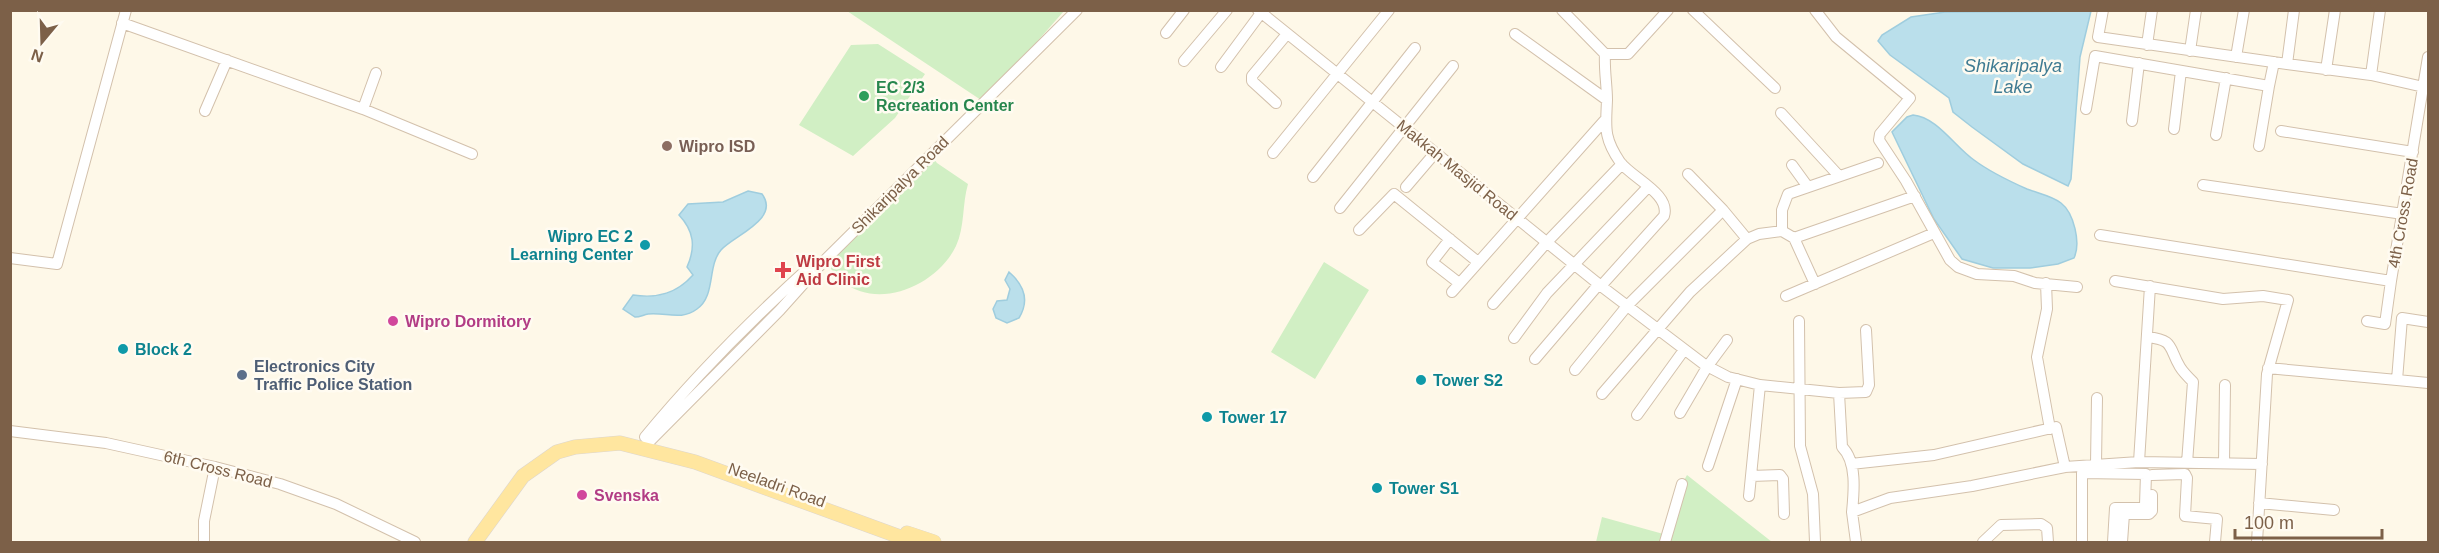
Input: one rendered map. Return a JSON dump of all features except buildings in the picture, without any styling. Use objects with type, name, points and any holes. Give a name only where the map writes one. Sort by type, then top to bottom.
[{"type":"main road","points":[[475,543],[523,476],[557,452],[575,447],[620,443],[644,444]]},
{"type":"main road","name":"Neeladri Road","points":[[644,444],[914,543]]},
{"type":"main road","name":"Neeladri Road","points":[[644,444],[934,543]]},
{"type":"street","points":[[10,258],[57,264],[126,10]]},
{"type":"street","name":"Shikaripalya Road","points":[[644,444],[780,310],[823,262],[1077,10]]},
{"type":"street","points":[[1166,33],[1184,10]]},
{"type":"street","points":[[1184,61],[1227,10]]},
{"type":"street","points":[[1273,153],[1389,10]]},
{"type":"street","points":[[1535,359],[1664,216],[1665,204],[1622,164],[1612,147],[1604,121],[1607,100],[1605,54],[1562,10]]},
{"type":"street","points":[[1605,54],[1628,54],[1668,10]]},
{"type":"street","points":[[1693,10],[1775,88]]},
{"type":"street","points":[[1815,10],[1836,37],[1910,98],[1880,134],[1879,140],[1915,195],[1950,260],[1977,274],[2014,276],[2077,287]]},
{"type":"street","points":[[2086,109],[2103,10]]},
{"type":"street","points":[[2147,45],[2152,10]]},
{"type":"street","points":[[2190,51],[2196,10]]},
{"type":"street","points":[[2236,57],[2244,10]]},
{"type":"street","points":[[2287,64],[2294,10]]},
{"type":"street","points":[[2326,70],[2335,10]]},
{"type":"street","points":[[2371,75],[2380,10]]},
{"type":"street","points":[[1221,67],[1259,12]]},
{"type":"street","name":"Makkah Masjid Road","points":[[1259,12],[1600,285],[1707,367],[1760,385],[1839,393],[1866,392],[1869,385],[1866,330]]},
{"type":"street","points":[[122,23],[363,109],[472,154]]},
{"type":"street","points":[[1276,103],[1252,81],[1252,76],[1287,34]]},
{"type":"street","points":[[1515,34],[1607,100]]},
{"type":"street","points":[[2098,37],[2371,75],[2426,87]]},
{"type":"street","points":[[1313,177],[1415,48]]},
{"type":"street","points":[[2095,56],[2269,86]]},
{"type":"street","name":"4th Cross Road","points":[[2100,235],[2391,281],[2426,87],[2428,57]]},
{"type":"street","points":[[205,111],[227,60]]},
{"type":"street","points":[[2259,146],[2274,62]]},
{"type":"street","points":[[2132,121],[2139,63]]},
{"type":"street","points":[[1340,208],[1454,66]]},
{"type":"street","points":[[2174,129],[2181,71]]},
{"type":"street","points":[[363,109],[376,73]]},
{"type":"street","points":[[2216,135],[2226,78]]},
{"type":"street","points":[[1780,113],[1839,176]]},
{"type":"street","points":[[1450,239],[1432,262],[1456,288],[1516,217],[1604,121]]},
{"type":"street","points":[[2281,130],[2413,152]]},
{"type":"street","points":[[1406,187],[1435,153]]},
{"type":"street","points":[[1782,231],[1784,199],[1788,194],[1878,163]]},
{"type":"street","points":[[1493,304],[1547,242],[1622,164]]},
{"type":"street","points":[[1792,165],[1808,187]]},
{"type":"street","points":[[1688,174],[1747,239]]},
{"type":"street","points":[[2203,185],[2403,214]]},
{"type":"street","points":[[1514,338],[1547,293],[1648,187]]},
{"type":"street","points":[[1359,230],[1394,194],[1478,262]]},
{"type":"street","points":[[1794,238],[1915,195]]},
{"type":"street","points":[[1575,370],[1627,306],[1723,210]]},
{"type":"street","points":[[1602,394],[1690,292],[1747,239],[1759,234],[1782,231],[1794,238],[1815,284]]},
{"type":"street","points":[[1786,296],[1934,233]]},
{"type":"street","points":[[2115,281],[2223,298],[2263,296],[2288,300],[2268,368],[2257,543]]},
{"type":"street","points":[[2367,321],[2385,324],[2391,281]]},
{"type":"street","points":[[2046,283],[2047,309],[2037,357],[2049,429]]},
{"type":"street","points":[[2139,462],[2150,286]]},
{"type":"street","points":[[2397,380],[2402,318],[2428,322]]},
{"type":"street","points":[[1799,321],[1800,447],[1813,494],[1815,543]]},
{"type":"street","points":[[2147,337],[2163,339],[2170,343],[2180,368],[2193,382],[2187,463]]},
{"type":"street","points":[[1680,413],[1726,340]]},
{"type":"street","points":[[1636,415],[1684,350]]},
{"type":"street","points":[[2268,368],[2428,383]]},
{"type":"street","points":[[1708,466],[1737,379]]},
{"type":"street","points":[[1749,496],[1760,385]]},
{"type":"street","points":[[2224,463],[2225,385]]},
{"type":"street","points":[[1839,393],[1842,447],[1849,454],[1851,464],[1852,512],[1856,543]]},
{"type":"street","points":[[2093,467],[2097,398]]},
{"type":"street","points":[[1851,464],[1934,455],[2056,427],[2065,466]]},
{"type":"street","name":"6th Cross Road","points":[[10,431],[106,443],[280,484],[336,504],[415,543]]},
{"type":"street","points":[[2081,543],[2082,473],[2093,467],[2139,462],[2262,464]]},
{"type":"street","points":[[2122,543],[2124,514],[2149,514],[2152,511],[2152,462]]},
{"type":"street","points":[[1852,512],[1890,498],[1972,486],[2065,466],[2078,465],[2146,474],[2145,505],[2142,508],[2115,508],[2113,543]]},
{"type":"street","points":[[2078,465],[2081,543]]},
{"type":"street","points":[[204,543],[204,521],[215,467]]},
{"type":"street","points":[[2151,475],[2185,474],[2185,516],[2217,519],[2215,543]]},
{"type":"street","points":[[1751,476],[1780,475],[1783,479],[1784,514]]},
{"type":"street","points":[[1665,543],[1682,484]]},
{"type":"street","points":[[2259,503],[2334,510]]},
{"type":"street","points":[[1983,543],[2001,525],[2042,524],[2047,528],[2048,543]]},
{"type":"green space","points":[[847,11],[1064,11],[984,102]]},
{"type":"green space","name":"EC 2/3 Recreation Center","points":[[878,44],[925,74],[895,118],[853,156],[799,125],[851,45]]},
{"type":"green space","points":[[931,155],[937,163],[968,184],[959,239],[947,260],[922,282],[890,293],[874,294],[858,290],[843,282],[824,261]]},
{"type":"green space","points":[[1324,262],[1369,290],[1315,379],[1271,352]]},
{"type":"green space","points":[[1687,475],[1772,542],[1596,542],[1602,517],[1667,535],[1682,484]]},
{"type":"water","name":"Shikaripalya Lake","points":[[2091,11],[2080,57],[2071,179],[2068,186],[2023,164],[1972,127],[1953,112],[1949,98],[1890,55],[1878,41],[1882,35],[1911,17],[1945,12]]},
{"type":"water","name":"Shikaripalya Lake","points":[[1913,115],[1930,121],[1986,168],[2013,183],[2061,203],[2070,214],[2075,229],[2077,244],[2074,258],[2058,264],[2030,268],[1993,268],[1962,259],[1934,219],[1892,132],[1907,117]]},
{"type":"water","points":[[748,191],[762,194],[766,203],[765,211],[761,219],[721,250],[714,264],[707,297],[697,309],[685,315],[648,314],[635,317],[623,309],[633,295],[651,296],[666,293],[680,286],[693,275],[687,267],[692,253],[692,240],[688,227],[679,215],[688,204],[723,202]]},
{"type":"water","points":[[1009,272],[1022,288],[1025,299],[1019,318],[1007,323],[996,318],[993,309],[997,301],[1007,300],[1010,289],[1005,280]]},
{"type":"place","name":"EC 2/3 Recreation Center","points":[[864,96]]},
{"type":"place","name":"Wipro ISD","points":[[667,146]]},
{"type":"place","name":"Wipro EC 2 Learning Center","points":[[645,245]]},
{"type":"place","name":"Wipro First Aid Clinic","points":[[783,270]]},
{"type":"place","name":"Wipro Dormitory","points":[[393,321]]},
{"type":"place","name":"Block 2","points":[[123,349]]},
{"type":"place","name":"Electronics City Traffic Police Station","points":[[242,375]]},
{"type":"place","name":"Tower S2","points":[[1421,380]]},
{"type":"place","name":"Tower 17","points":[[1207,417]]},
{"type":"place","name":"Tower S1","points":[[1377,488]]},
{"type":"place","name":"Svenska","points":[[582,495]]}]
